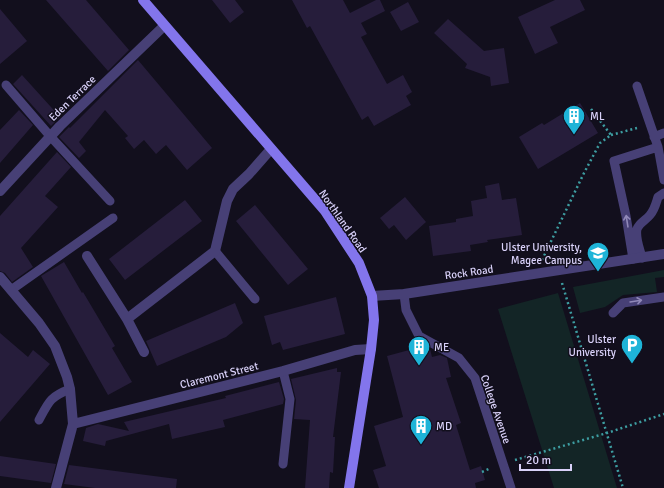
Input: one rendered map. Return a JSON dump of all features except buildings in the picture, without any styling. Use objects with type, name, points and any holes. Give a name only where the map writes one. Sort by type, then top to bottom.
[{"type":"main road","name":"Northland Road","points":[[143,0],[325,211],[358,263],[372,296],[374,320],[371,349],[349,488]]},
{"type":"street","name":"Eden Terrace","points":[[0,191],[50,136],[164,26]]},
{"type":"street","points":[[127,319],[215,251],[227,201],[233,189],[271,150]]},
{"type":"street","name":"Rock Road","points":[[372,296],[404,294],[664,254]]},
{"type":"street","points":[[87,256],[127,319],[144,352]]},
{"type":"street","points":[[0,277],[39,323],[55,346],[67,377],[70,389],[73,424],[56,488]]},
{"type":"street","name":"Claremont Street","points":[[73,424],[283,371],[355,350],[371,349]]},
{"type":"lane","points":[[6,85],[50,136],[110,200]]},
{"type":"lane","points":[[637,86],[658,147],[664,180]]},
{"type":"lane","points":[[654,137],[664,133]]},
{"type":"lane","points":[[638,259],[626,216],[614,161],[658,147]]},
{"type":"lane","points":[[638,259],[637,229],[642,221],[650,215],[655,207],[658,197],[664,193]]},
{"type":"lane","points":[[11,290],[113,218]]},
{"type":"lane","points":[[215,251],[255,299]]},
{"type":"lane","name":"College Avenue","points":[[404,294],[406,310],[419,336],[459,358],[474,378],[511,488]]},
{"type":"lane","points":[[613,314],[623,303],[664,297]]},
{"type":"lane","points":[[283,371],[290,399],[283,464]]},
{"type":"lane","points":[[39,420],[50,399],[70,389]]},
{"type":"path","points":[[591,109],[611,136]]},
{"type":"path","points":[[535,275],[600,143],[611,136],[650,124]]},
{"type":"path","points":[[559,271],[623,488]]},
{"type":"path","points":[[482,472],[502,464],[607,433],[664,414]]},
{"type":"shaded area","points":[[664,270],[664,277],[655,278],[657,292],[623,295],[605,307],[580,313],[573,287]]},
{"type":"shaded area","points":[[558,293],[617,488],[554,488],[498,309]]},
{"type":"place","name":"ML","points":[[574,136]]},
{"type":"place","name":"Ulster University, Magee Campus","points":[[598,272]]},
{"type":"place","name":"Ulster University","points":[[632,364]]},
{"type":"place","name":"ME","points":[[419,366]]},
{"type":"place","name":"MD","points":[[421,446]]}]
